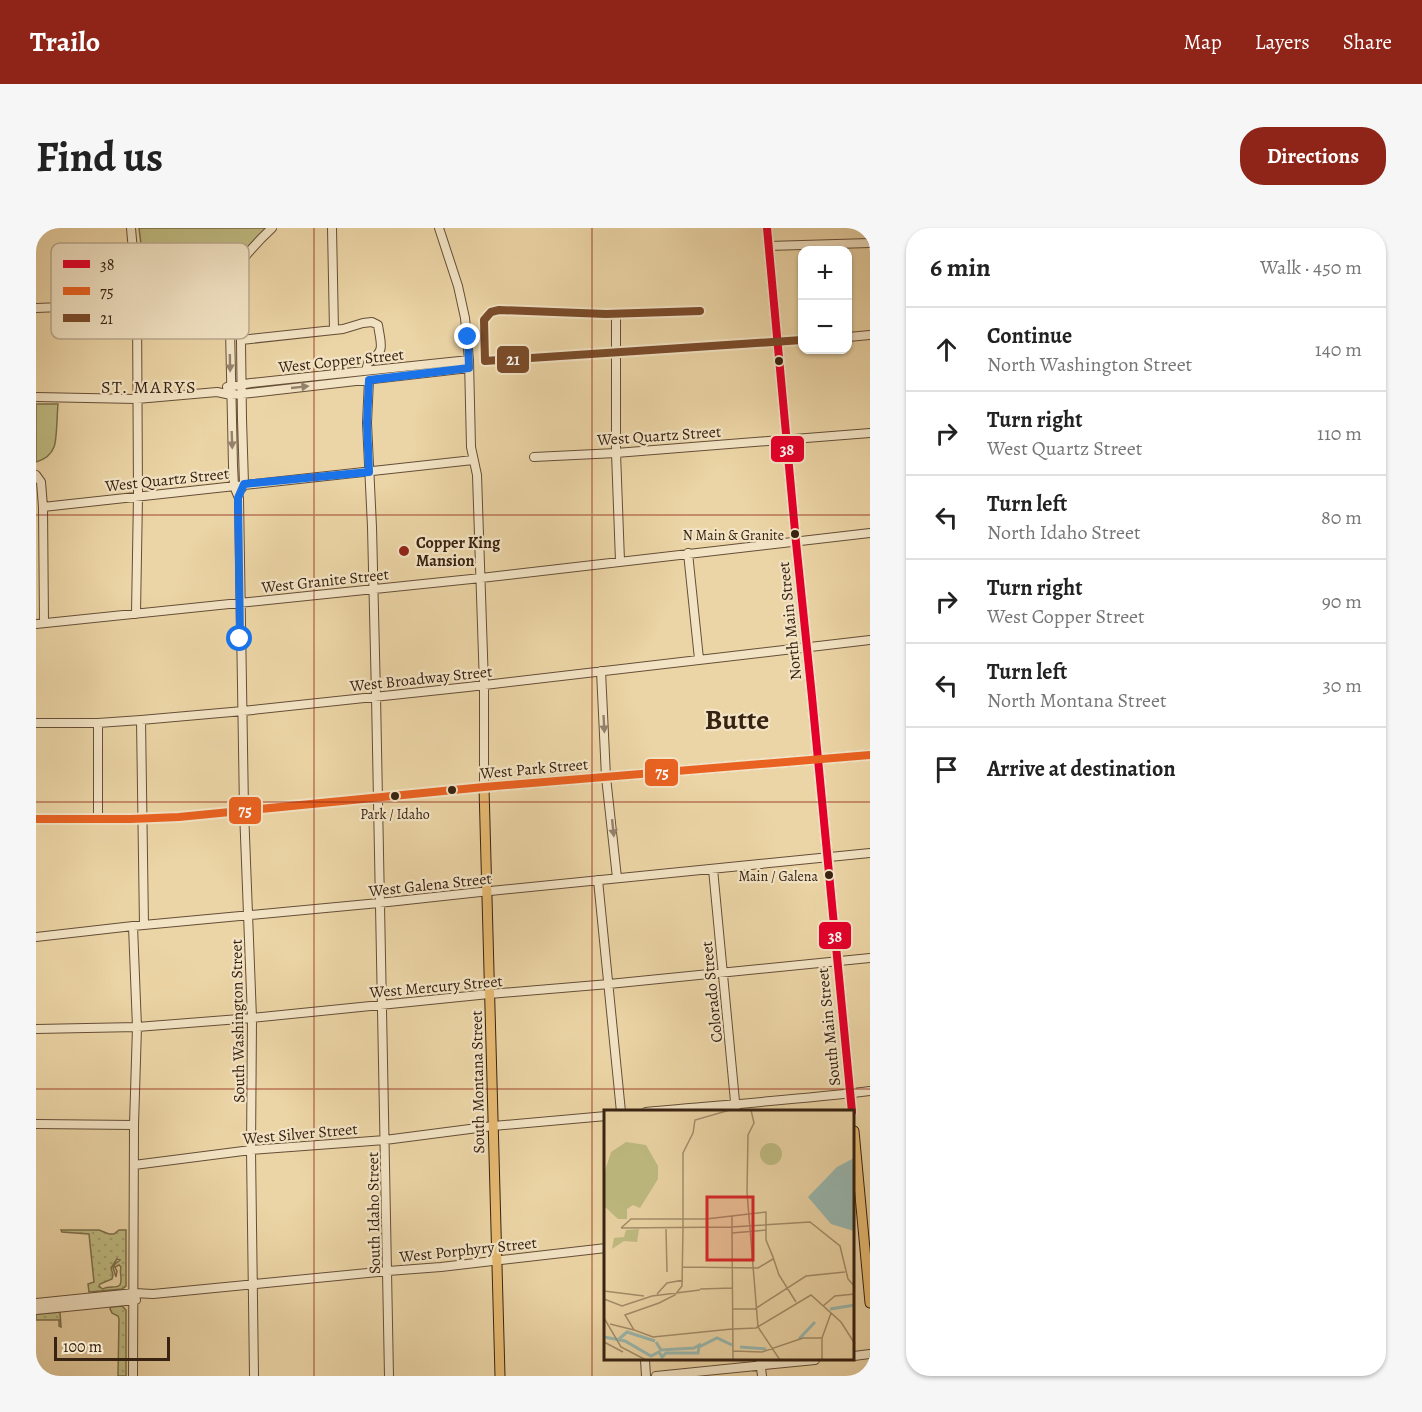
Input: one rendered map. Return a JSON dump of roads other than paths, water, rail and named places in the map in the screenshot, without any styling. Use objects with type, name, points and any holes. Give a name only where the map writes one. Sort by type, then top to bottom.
[{"type":"main road","name":"North Main Street","points":[[767,228],[818,759]]},
{"type":"main road","name":"West Park Street","points":[[484,787],[870,755]]},
{"type":"main road","name":"South Main Street","points":[[818,759],[852,1110]]},
{"type":"main road","name":"South Montana Street","points":[[484,787],[500,1376]]},
{"type":"main road","points":[[855,1154],[858,1223],[870,1303]]},
{"type":"street","points":[[131,228],[132,243]]},
{"type":"street","points":[[249,253],[272,228]]},
{"type":"street","points":[[332,228],[334,330]]},
{"type":"street","points":[[439,228],[462,303],[468,337],[471,447],[477,475],[481,578],[484,787]]},
{"type":"street","points":[[768,246],[870,243]]},
{"type":"street","points":[[36,308],[51,307]]},
{"type":"street","points":[[700,311],[616,314],[499,310],[491,312],[484,320],[485,362],[798,340]]},
{"type":"street","points":[[616,314],[616,453],[620,561]]},
{"type":"street","points":[[238,498],[244,484],[241,340],[334,330],[372,322],[376,323],[379,328],[381,350],[378,356],[368,363],[366,371]]},
{"type":"street","points":[[852,336],[870,335]]},
{"type":"street","points":[[136,614],[137,339]]},
{"type":"street","points":[[230,339],[234,486],[238,498]]},
{"type":"street","name":"West Copper Street","points":[[241,390],[250,383],[366,371],[469,364]]},
{"type":"street","name":"West Copper Street","points":[[36,397],[137,399],[369,380],[469,364]]},
{"type":"street","name":"South Idaho Street","points":[[369,380],[367,423],[376,696],[389,1376]]},
{"type":"street","name":"West Quartz Street","points":[[534,457],[616,453],[870,433]]},
{"type":"street","name":"West Quartz Street","points":[[43,507],[473,460]]},
{"type":"street","points":[[36,475],[41,482],[43,507],[40,530],[40,624]]},
{"type":"street","name":"South Washington Street","points":[[238,498],[244,810],[252,1018],[254,1376]]},
{"type":"street","name":"West Granite Street","points":[[40,624],[481,578],[870,533]]},
{"type":"street","points":[[688,553],[699,659]]},
{"type":"street","name":"West Broadway Street","points":[[36,723],[98,723],[243,711],[870,640]]},
{"type":"street","points":[[601,671],[606,777],[617,878]]},
{"type":"street","points":[[141,720],[144,926]]},
{"type":"street","points":[[98,723],[98,819]]},
{"type":"street","name":"West Park Street","points":[[36,819],[142,819],[484,787]]},
{"type":"street","name":"West Galena Street","points":[[36,937],[870,853]]},
{"type":"street","name":"Colorado Street","points":[[713,869],[736,1108]]},
{"type":"street","points":[[598,880],[621,1110]]},
{"type":"street","points":[[133,926],[137,1027],[134,1125],[133,1376]]},
{"type":"street","name":"West Mercury Street","points":[[36,1029],[137,1027],[252,1018],[870,958]]},
{"type":"street","points":[[691,1110],[736,1108],[870,1092]]},
{"type":"street","name":"West Silver Street","points":[[134,1165],[251,1150],[385,1140],[493,1126],[604,1116]]},
{"type":"street","points":[[36,1124],[134,1125]]},
{"type":"street","name":"West Porphyry Street","points":[[134,1297],[388,1270],[441,1267],[604,1248]]},
{"type":"street","points":[[36,1302],[134,1297]]},
{"type":"street","points":[[36,1310],[134,1297]]},
{"type":"street","points":[[855,1356],[870,1354]]},
{"type":"street","points":[[645,1361],[646,1376]]},
{"type":"street","points":[[656,1376],[778,1361]]},
{"type":"street","points":[[760,1362],[762,1376]]},
{"type":"place","name":"N Main & Granite","points":[[795,534]]},
{"type":"place","name":"Copper King Mansion","points":[[404,551]]},
{"type":"place","name":"Park / Idaho","points":[[395,796]]},
{"type":"place","name":"Main / Galena","points":[[829,875]]},
{"type":"district","name":"ST. MARYS","points":[[149,387]]},
{"type":"district","name":"Butte","points":[[737,719]]}]
